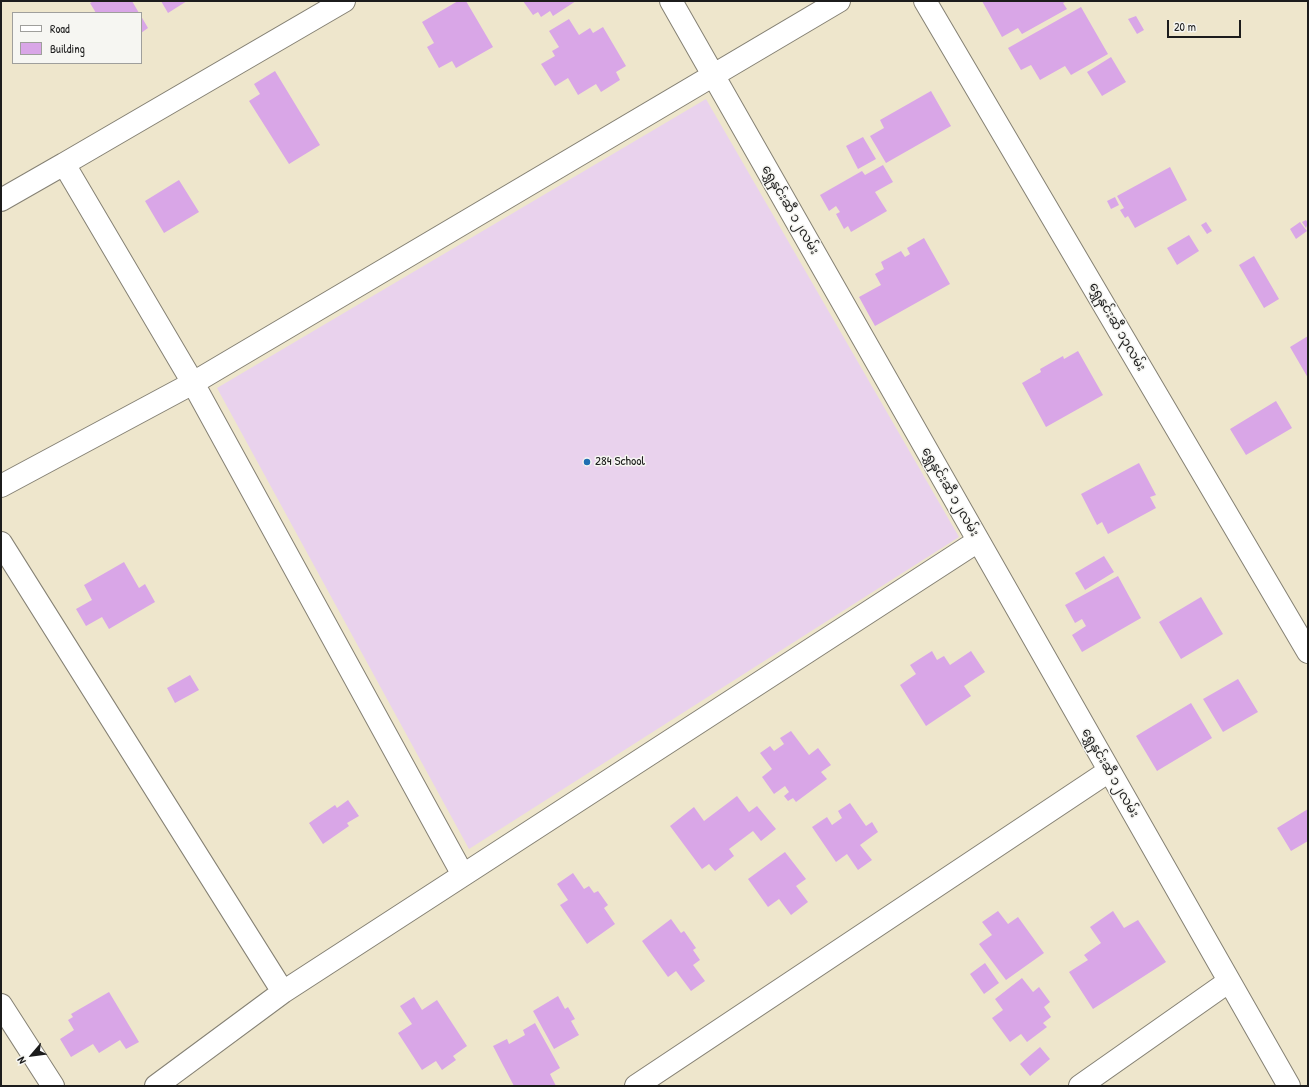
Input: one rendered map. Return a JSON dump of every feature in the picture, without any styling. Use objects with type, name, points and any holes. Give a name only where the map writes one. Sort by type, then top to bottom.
[{"type":"street","points":[[1,200],[344,1]]},
{"type":"street","name":"ရွှေနှင်းဆီ ၁၂လမ်း","points":[[671,1],[1228,982],[1289,1086]]},
{"type":"street","points":[[1,486],[193,383],[840,1]]},
{"type":"street","name":"ရွှေနှင်းဆီ ၁၃လမ်း","points":[[925,1],[1308,652]]},
{"type":"street","points":[[64,164],[193,383],[463,876]]},
{"type":"street","points":[[156,1086],[283,992],[978,541]]},
{"type":"street","points":[[1,542],[283,992]]},
{"type":"street","points":[[636,1086],[1109,771]]},
{"type":"street","points":[[1080,1086],[1228,982]]},
{"type":"street","points":[[1,1004],[53,1086]]},
{"type":"shaded area","name":"284 School","points":[[706,99],[959,537],[469,849],[217,388]]},
{"type":"building","points":[[94,1],[132,1],[138,12],[95,12],[90,3]]},
{"type":"building","points":[[161,1],[187,1],[168,13]]},
{"type":"building","points":[[458,1],[466,1],[493,47],[456,68],[452,61],[439,68],[427,47],[434,43],[422,22]]},
{"type":"building","points":[[523,1],[576,1],[553,16],[550,11],[541,17],[538,12],[533,15]]},
{"type":"building","points":[[982,1],[1067,1],[1063,3],[1067,9],[1022,34],[1018,28],[1002,37]]},
{"type":"building","points":[[1081,7],[1108,54],[1071,75],[1065,66],[1040,80],[1031,65],[1021,70],[1008,48]]},
{"type":"building","points":[[1136,16],[1144,30],[1137,34],[1128,19]]},
{"type":"building","points":[[142,18],[148,28],[142,32]]},
{"type":"building","points":[[569,19],[579,35],[590,28],[593,33],[603,27],[626,66],[616,72],[620,80],[601,92],[596,84],[578,95],[568,78],[555,86],[541,64],[555,56],[552,51],[559,47],[549,31]]},
{"type":"building","points":[[1111,57],[1126,82],[1102,96],[1087,72]]},
{"type":"building","points":[[275,71],[320,145],[289,164],[249,101],[260,94],[254,84]]},
{"type":"building","points":[[931,91],[951,126],[886,163],[870,136],[884,128],[880,120]]},
{"type":"building","points":[[863,137],[876,159],[858,169],[846,146]]},
{"type":"building","points":[[883,165],[893,182],[875,192],[887,211],[851,232],[848,226],[844,229],[836,214],[840,212],[836,206],[829,211],[820,195],[862,171],[865,175]]},
{"type":"building","points":[[1170,167],[1187,200],[1135,228],[1128,216],[1125,218],[1120,210],[1124,208],[1117,196]]},
{"type":"building","points":[[179,180],[199,212],[164,233],[145,201]]},
{"type":"building","points":[[1115,197],[1119,205],[1111,209],[1107,201]]},
{"type":"building","points":[[1306,220],[1308,223],[1306,228],[1302,222]]},
{"type":"building","points":[[1206,222],[1212,231],[1207,234],[1201,225]]},
{"type":"building","points":[[1300,222],[1307,231],[1296,239],[1290,229]]},
{"type":"building","points":[[1189,235],[1199,251],[1177,265],[1167,248]]},
{"type":"building","points":[[924,238],[950,284],[875,326],[859,297],[881,285],[875,274],[884,269],[881,262],[901,251],[905,257],[910,254],[907,248]]},
{"type":"building","points":[[1254,256],[1279,299],[1264,308],[1239,265]]},
{"type":"building","points":[[1308,336],[1308,378],[1290,347]]},
{"type":"building","points":[[1078,351],[1103,395],[1046,427],[1022,383],[1041,372],[1040,369],[1063,356],[1064,359]]},
{"type":"building","points":[[1276,401],[1292,428],[1246,455],[1230,429]]},
{"type":"building","points":[[1139,463],[1156,495],[1150,497],[1156,508],[1108,534],[1102,522],[1097,525],[1081,494]]},
{"type":"building","points":[[1104,556],[1114,572],[1085,590],[1075,573]]},
{"type":"building","points":[[124,562],[139,588],[145,584],[155,602],[109,629],[102,617],[86,626],[76,609],[92,600],[84,585]]},
{"type":"building","points":[[1118,576],[1141,618],[1082,652],[1072,635],[1086,626],[1082,619],[1075,623],[1065,605]]},
{"type":"building","points":[[1201,597],[1223,634],[1181,659],[1159,622]]},
{"type":"building","points":[[932,651],[937,660],[944,656],[950,665],[971,651],[985,672],[964,686],[971,696],[926,726],[900,685],[916,674],[910,665]]},
{"type":"building","points":[[190,675],[199,690],[175,703],[167,688]]},
{"type":"building","points":[[1238,679],[1258,712],[1223,732],[1203,699]]},
{"type":"building","points":[[1191,703],[1212,738],[1157,771],[1136,736]]},
{"type":"building","points":[[791,731],[809,755],[818,748],[831,765],[821,772],[827,779],[796,802],[793,798],[788,801],[784,796],[789,792],[785,786],[774,794],[762,777],[772,769],[760,753],[770,746],[774,751],[784,744],[780,738]]},
{"type":"building","points":[[737,796],[749,812],[757,806],[776,829],[761,841],[753,831],[729,849],[734,856],[715,871],[709,864],[702,869],[670,826],[694,807],[704,821]]},
{"type":"building","points":[[348,800],[359,816],[347,823],[349,826],[323,844],[309,823],[335,805],[337,808]]},
{"type":"building","points":[[850,803],[866,826],[872,822],[878,832],[860,845],[872,860],[858,870],[847,854],[836,862],[812,827],[827,817],[832,825],[842,818],[838,811]]},
{"type":"building","points":[[1308,809],[1308,841],[1291,851],[1277,828]]},
{"type":"building","points":[[785,852],[806,879],[796,886],[808,902],[791,915],[779,899],[768,907],[748,879]]},
{"type":"building","points":[[573,873],[584,889],[589,886],[594,893],[598,891],[608,905],[604,908],[615,924],[587,944],[560,905],[568,900],[557,884]]},
{"type":"building","points":[[998,911],[1008,924],[1018,917],[1044,953],[1006,980],[979,944],[992,935],[982,922]]},
{"type":"building","points":[[1113,911],[1124,928],[1138,920],[1166,962],[1093,1009],[1069,972],[1088,960],[1084,955],[1101,943],[1090,927]]},
{"type":"building","points":[[671,919],[681,933],[684,931],[696,948],[693,950],[700,960],[693,965],[705,981],[691,991],[676,971],[668,977],[642,941]]},
{"type":"building","points":[[985,963],[999,983],[984,994],[970,974]]},
{"type":"building","points":[[1022,978],[1033,992],[1039,987],[1050,1002],[1044,1007],[1051,1017],[1043,1023],[1047,1027],[1027,1042],[1021,1034],[1010,1042],[992,1018],[1003,1010],[995,999]]},
{"type":"building","points":[[109,992],[139,1042],[126,1049],[120,1040],[99,1053],[93,1044],[71,1057],[60,1039],[74,1030],[68,1020],[73,1017],[71,1014]]},
{"type":"building","points":[[558,996],[565,1009],[568,1007],[575,1019],[571,1021],[579,1035],[554,1049],[533,1011]]},
{"type":"building","points":[[414,997],[422,1010],[437,1000],[467,1046],[453,1056],[456,1060],[442,1070],[436,1061],[422,1070],[398,1033],[412,1024],[400,1006]]},
{"type":"building","points":[[535,1023],[560,1068],[550,1074],[556,1086],[514,1086],[493,1046],[507,1039],[509,1044],[525,1035],[523,1030]]},
{"type":"building","points":[[1040,1047],[1050,1059],[1030,1076],[1020,1064]]},
{"type":"place","name":"284 School","points":[[587,462]]}]
